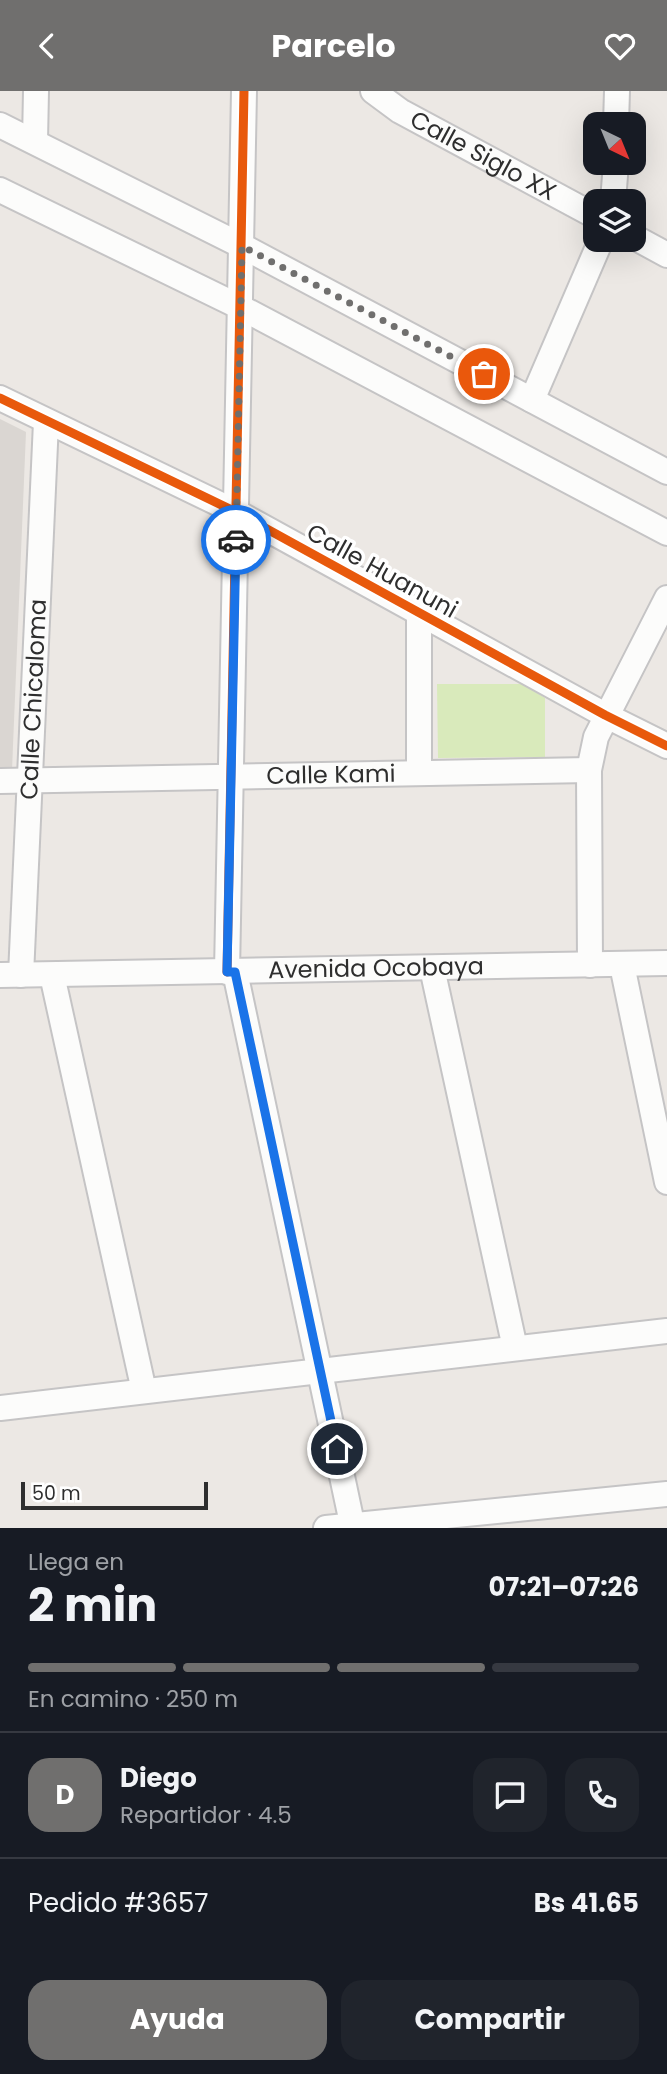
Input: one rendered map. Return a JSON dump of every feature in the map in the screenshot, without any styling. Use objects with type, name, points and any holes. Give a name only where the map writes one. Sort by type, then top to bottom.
[{"type":"street","points":[[35,141],[36,91]]},
{"type":"street","points":[[244,91],[231,777],[231,972],[353,1526]]},
{"type":"street","name":"Calle Siglo XX","points":[[373,91],[400,111],[583,210]]},
{"type":"street","points":[[617,91],[617,112]]},
{"type":"street","points":[[0,125],[242,246],[667,472]]},
{"type":"street","points":[[0,190],[240,307],[667,533]]},
{"type":"street","points":[[646,244],[667,255]]},
{"type":"street","points":[[532,400],[596,252]]},
{"type":"street","name":"Calle Huanuni","points":[[0,398],[236,512],[605,715],[667,746]]},
{"type":"street","name":"Calle Chicaloma","points":[[10,975],[29,781],[46,422]]},
{"type":"street","points":[[590,965],[589,770],[596,737],[605,715],[667,598]]},
{"type":"street","points":[[419,614],[419,773]]},
{"type":"street","name":"Calle Kami","points":[[0,781],[589,770]]},
{"type":"street","name":"Avenida Ocobaya","points":[[10,975],[667,963]]},
{"type":"street","points":[[622,965],[665,1167]]},
{"type":"street","points":[[432,968],[515,1348]]},
{"type":"street","points":[[52,975],[144,1391]]},
{"type":"street","points":[[0,1408],[667,1331]]},
{"type":"street","points":[[326,1528],[667,1494]]},
{"type":"green space","points":[[437,684],[523,684],[545,698],[545,757],[438,758]]},
{"type":"shaded area","points":[[0,419],[26,432],[12,770],[0,770]]},
{"type":"cycle path","points":[[227,972],[244,91]]},
{"type":"cycle path","points":[[0,398],[236,512],[605,715],[667,746]]},
{"type":"way so far","points":[[236,540],[242,246],[484,374]]},
{"type":"route","points":[[236,540],[227,972],[235,972],[337,1449]]}]
